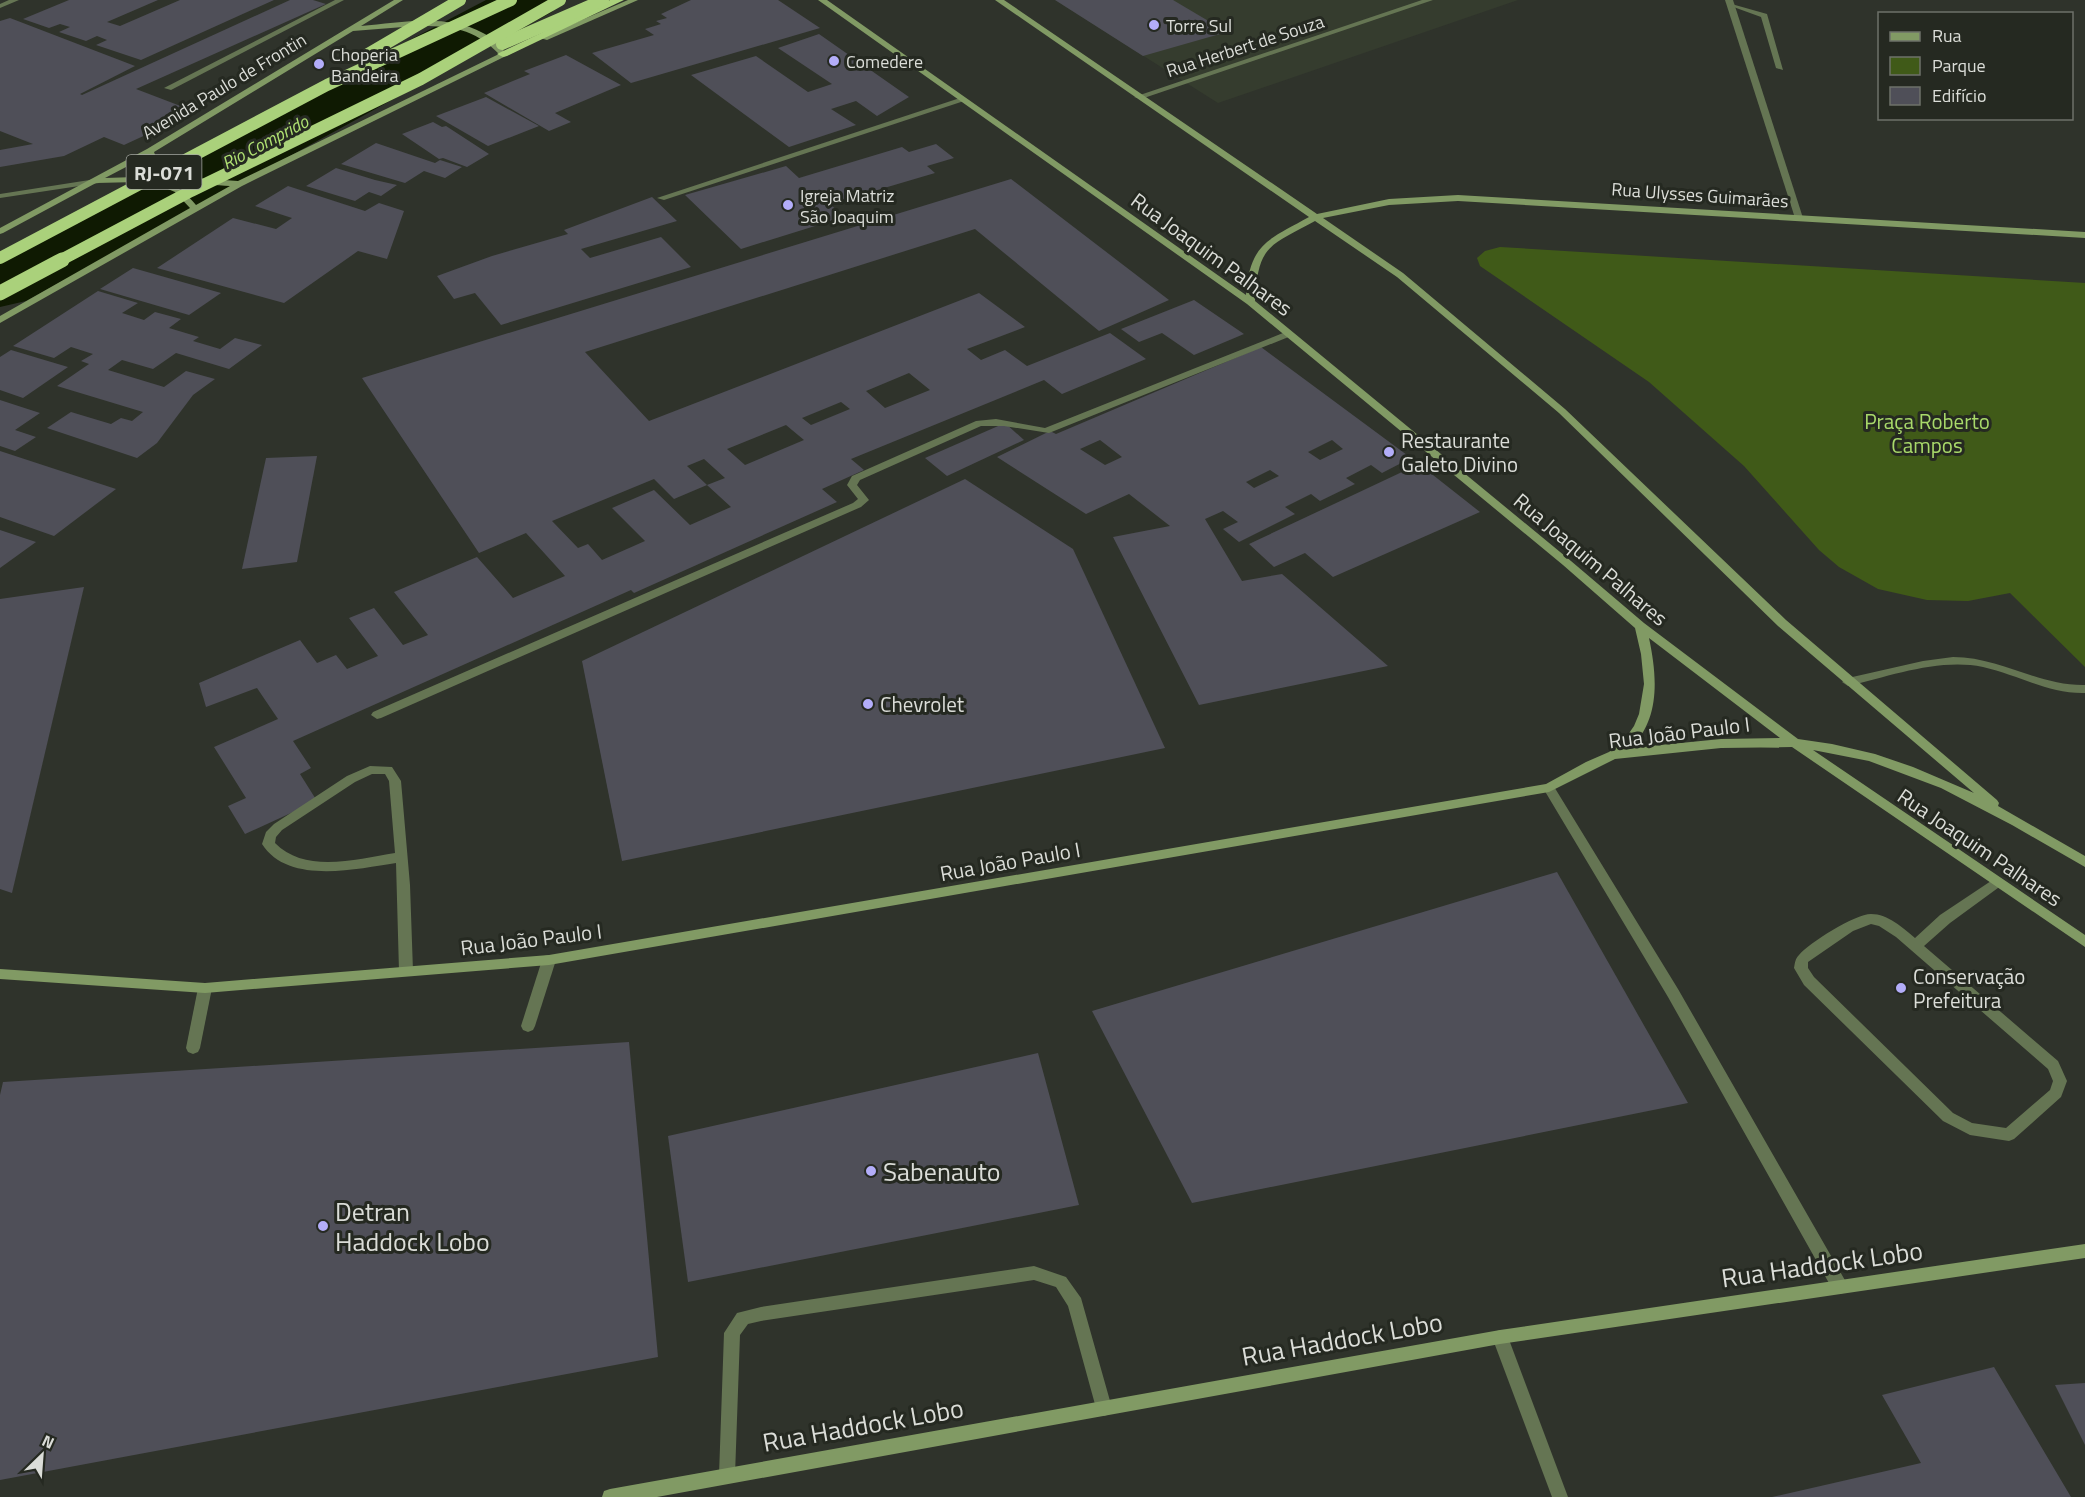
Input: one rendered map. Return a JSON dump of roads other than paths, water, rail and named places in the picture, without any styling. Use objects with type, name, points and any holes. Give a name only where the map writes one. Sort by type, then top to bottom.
[{"type":"highway","points":[[327,85],[362,58],[460,0]]},
{"type":"highway","name":"RJ-071","points":[[0,258],[327,85],[511,0]]},
{"type":"highway","name":"RJ-071","points":[[0,293],[191,191],[420,79],[560,0]]},
{"type":"highway","points":[[420,79],[603,0]]},
{"type":"highway","points":[[503,54],[619,0]]},
{"type":"main road","name":"Avenida Paulo de Frontin","points":[[0,231],[150,151],[399,0]]},
{"type":"main road","points":[[0,320],[239,184],[503,54],[634,0]]},
{"type":"main road","name":"Rua Joaquim Palhares","points":[[822,0],[1250,302],[1568,563],[1640,626],[1794,744],[2085,942]]},
{"type":"main road","name":"Rua Joaquim Palhares","points":[[999,0],[1400,275],[1562,411],[1782,623],[1848,682],[2006,813]]},
{"type":"main road","points":[[348,30],[433,25],[468,29],[486,37],[503,54]]},
{"type":"main road","points":[[150,151],[155,164],[184,178],[239,184]]},
{"type":"main road","points":[[96,181],[150,181],[167,184],[180,193],[195,209]]},
{"type":"main road","name":"Rua Ulysses Guimarães","points":[[1250,302],[1252,274],[1258,256],[1268,243],[1315,217],[1389,202],[1458,198],[2085,235]]},
{"type":"main road","points":[[1613,756],[1631,740],[1645,715],[1650,685],[1649,656],[1640,626]]},
{"type":"main road","name":"Rua João Paulo I","points":[[0,974],[206,988],[549,960],[1549,788],[1613,756],[1748,742],[1794,744],[1844,751],[1884,761],[1923,775],[2006,813]]},
{"type":"main road","points":[[2006,813],[2085,862]]},
{"type":"main road","name":"Rua Haddock Lobo","points":[[610,1497],[1500,1337],[2085,1251]]},
{"type":"street","points":[[0,6],[15,0]]},
{"type":"street","points":[[168,88],[340,0]]},
{"type":"street","name":"Rua Herbert de Souza","points":[[1138,97],[1429,0]]},
{"type":"street","points":[[1730,2],[1764,16],[1780,68]]},
{"type":"street","points":[[1730,2],[1799,218]]},
{"type":"street","points":[[661,198],[963,100]]},
{"type":"street","points":[[0,196],[96,181]]},
{"type":"street","points":[[377,715],[857,505],[864,500],[852,485],[856,478],[979,423],[993,420],[1011,422],[1028,429],[1046,431],[1288,334]]},
{"type":"street","points":[[1848,682],[1940,663],[1969,661],[1996,667],[2049,685],[2085,689]]},
{"type":"street","points":[[402,857],[337,866],[310,866],[288,861],[273,853],[268,844],[270,835],[278,827],[351,779],[370,770],[388,770],[395,781],[402,857],[406,972]]},
{"type":"street","points":[[1549,788],[1673,993],[1840,1287]]},
{"type":"street","points":[[1915,946],[1945,919],[1997,882]]},
{"type":"street","points":[[1871,919],[1887,924],[1915,946],[2053,1065],[2060,1081],[2056,1094],[2009,1135],[1970,1129],[1948,1117],[1809,981],[1801,968],[1802,960],[1810,954],[1860,922],[1871,919]]},
{"type":"street","points":[[528,1026],[549,960]]},
{"type":"street","points":[[193,1048],[206,988]]},
{"type":"street","points":[[726,1475],[732,1333],[743,1318],[761,1314],[1034,1273],[1061,1282],[1075,1303],[1104,1408]]},
{"type":"street","points":[[1500,1337],[1560,1497]]},
{"type":"waterway","name":"Rio Comprido","points":[[0,285],[531,0]]},
{"type":"place","name":"Torre Sul","points":[[1154,25]]},
{"type":"place","name":"Comedere","points":[[834,61]]},
{"type":"place","name":"Choperia Bandeira","points":[[319,64]]},
{"type":"place","name":"Igreja Matriz São Joaquim","points":[[788,205]]},
{"type":"place","name":"Restaurante Galeto Divino","points":[[1389,452]]},
{"type":"place","name":"Chevrolet","points":[[868,704]]},
{"type":"place","name":"Conservação Prefeitura","points":[[1901,988]]},
{"type":"place","name":"Sabenauto","points":[[871,1171]]},
{"type":"place","name":"Detran Haddock Lobo","points":[[323,1226]]},
{"type":"park label","name":"Praça Roberto Campos","points":[[1927,433]]}]
